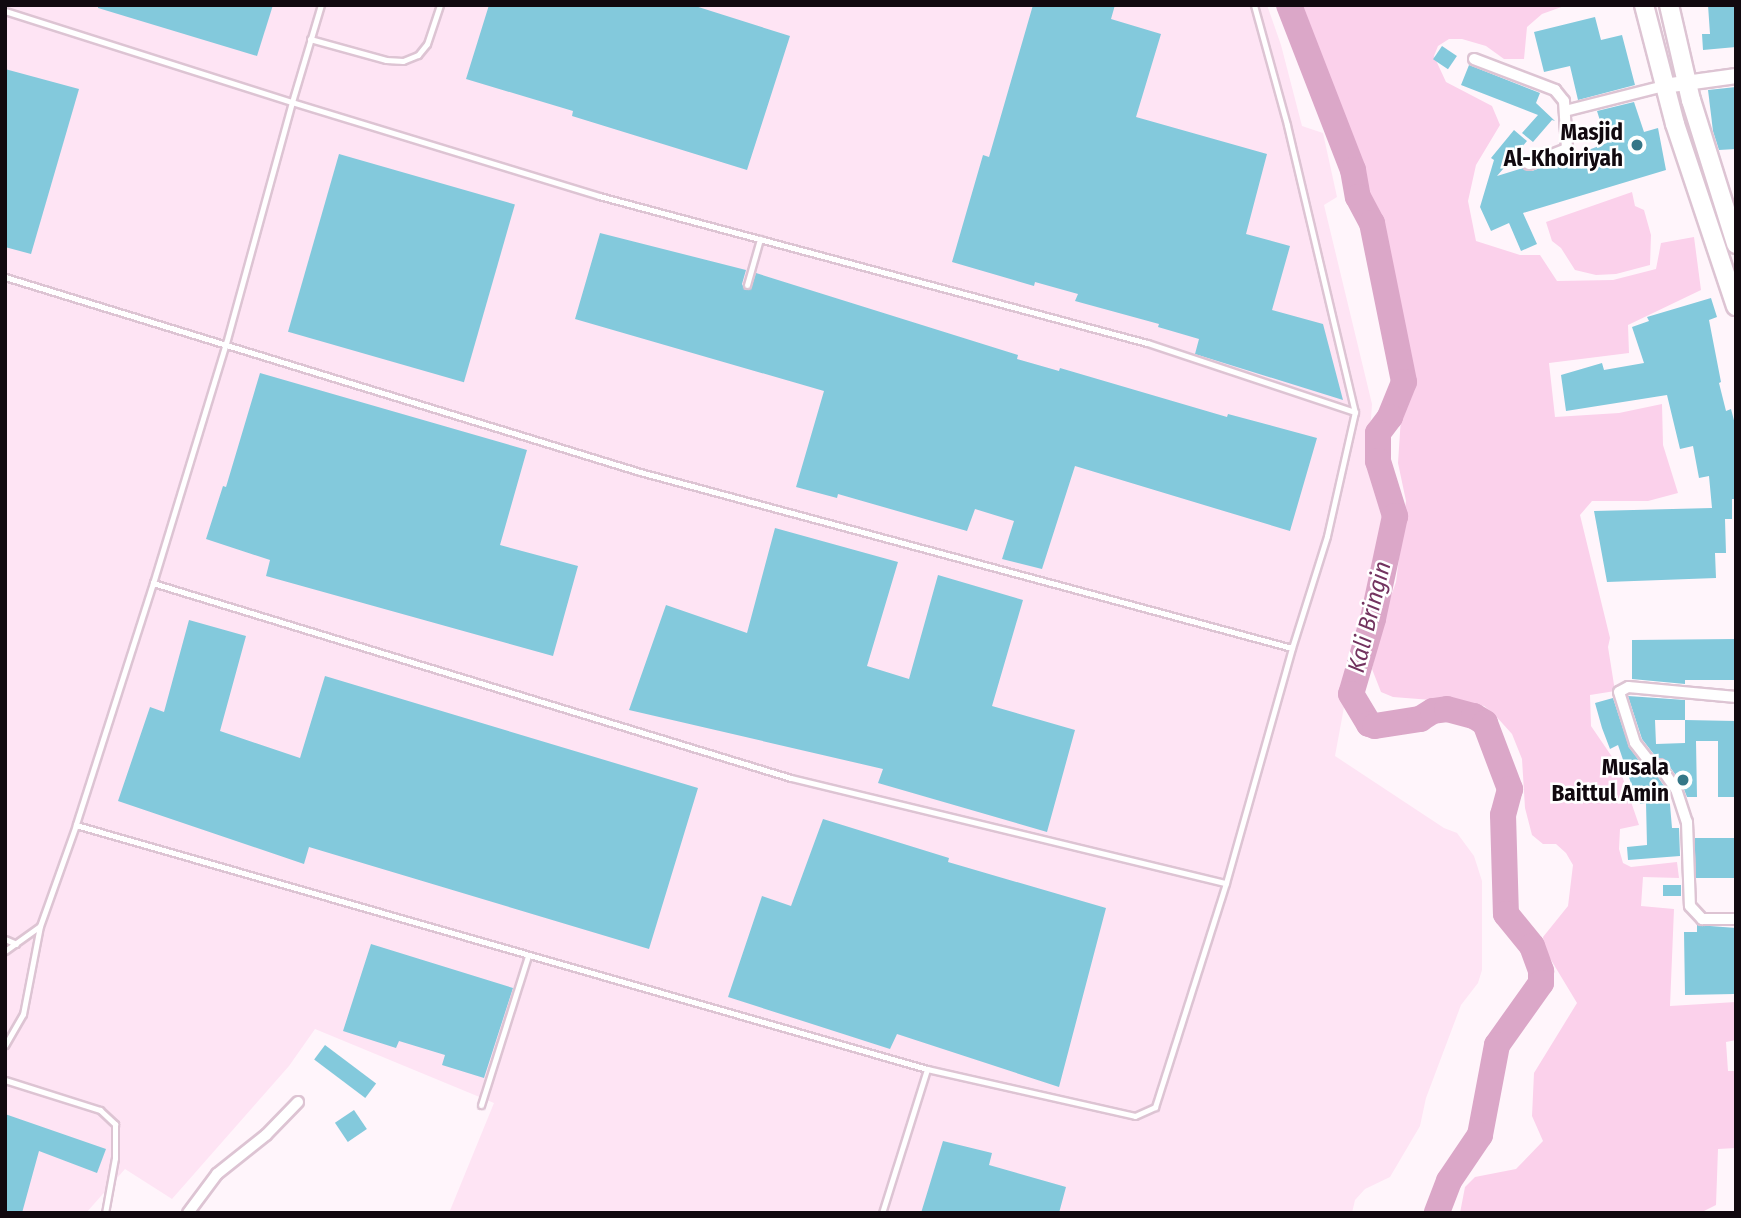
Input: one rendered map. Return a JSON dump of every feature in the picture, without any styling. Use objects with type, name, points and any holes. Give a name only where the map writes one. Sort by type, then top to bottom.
[{"type":"main road","points":[[1644,5],[1664,86],[1736,306]]},
{"type":"main road","points":[[1669,5],[1686,83],[1736,244]]},
{"type":"street","points":[[1475,59],[1555,90],[1564,101],[1567,149],[1529,164]]},
{"type":"street","points":[[1565,111],[1664,86],[1736,76]]},
{"type":"street","points":[[1736,697],[1628,687],[1619,692],[1635,743],[1652,765],[1659,765],[1676,789],[1688,822],[1690,906],[1702,919],[1736,919]]},
{"type":"street","points":[[188,1213],[217,1174],[266,1135],[298,1102]]},
{"type":"lane","points":[[5,1045],[23,1014],[40,926],[76,825],[153,583],[226,342],[321,5]]},
{"type":"lane","points":[[310,40],[386,60],[403,61],[418,55],[427,44],[440,5]]},
{"type":"lane","points":[[76,825],[927,1069],[1135,1116],[1155,1107],[1226,883],[1292,648],[1327,536],[1355,412],[1287,125],[1254,5]]},
{"type":"lane","points":[[5,11],[573,188],[1147,342],[1355,412]]},
{"type":"lane","points":[[747,285],[760,239]]},
{"type":"lane","points":[[5,277],[226,342],[640,472],[1292,648]]},
{"type":"lane","points":[[153,583],[790,778],[1226,883]]},
{"type":"lane","points":[[5,951],[40,926]]},
{"type":"lane","points":[[5,939],[16,944]]},
{"type":"lane","points":[[481,1105],[528,956]]},
{"type":"lane","points":[[882,1213],[927,1069]]},
{"type":"lane","points":[[5,1080],[100,1110],[115,1124],[115,1158],[106,1213]]},
{"type":"shaded area","points":[[5,5],[1267,5],[1281,45],[1302,126],[1323,133],[1337,197],[1324,205],[1372,404],[1369,448],[1376,484],[1389,524],[1375,591],[1349,680],[1335,756],[1444,828],[1457,833],[1474,856],[1482,881],[1482,970],[1478,983],[1461,1005],[1426,1098],[1420,1126],[1390,1177],[1365,1189],[1355,1200],[1352,1213],[449,1213],[494,1103],[315,1029],[289,1066],[172,1199],[125,1169],[86,1213],[5,1213]]},
{"type":"shaded area","points":[[1297,5],[1567,5],[1542,14],[1527,27],[1524,59],[1504,59],[1486,46],[1462,39],[1449,39],[1438,46],[1434,56],[1446,82],[1492,106],[1500,125],[1476,165],[1468,201],[1476,241],[1520,255],[1540,255],[1557,281],[1613,280],[1656,269],[1661,243],[1694,237],[1701,290],[1628,325],[1629,353],[1549,363],[1555,417],[1619,413],[1662,404],[1663,445],[1678,493],[1648,501],[1592,501],[1580,515],[1610,638],[1608,647],[1615,691],[1590,695],[1591,726],[1619,767],[1639,825],[1620,829],[1619,849],[1623,863],[1631,867],[1677,862],[1679,878],[1643,877],[1641,906],[1674,909],[1670,1006],[1736,1002],[1736,1040],[1726,1042],[1728,1071],[1736,1071],[1736,1148],[1718,1149],[1716,1205],[1700,1213],[1460,1213],[1465,1187],[1475,1177],[1516,1169],[1543,1141],[1532,1116],[1534,1073],[1577,1003],[1545,950],[1543,937],[1568,906],[1573,865],[1566,853],[1556,844],[1543,844],[1532,835],[1525,808],[1522,759],[1512,734],[1494,714],[1484,706],[1470,703],[1393,697],[1381,692],[1372,669],[1385,613],[1396,582],[1406,501],[1398,463],[1401,417],[1412,392],[1415,373],[1390,285],[1375,209],[1342,109]]},
{"type":"shaded area","points":[[1632,192],[1635,206],[1644,210],[1651,235],[1650,265],[1616,274],[1596,275],[1575,270],[1561,248],[1552,241],[1546,222]]},
{"type":"building","points":[[98,5],[273,5],[257,56],[98,8]]},
{"type":"building","points":[[489,5],[692,5],[790,36],[747,170],[572,116],[573,111],[466,79]]},
{"type":"building","points":[[1033,5],[1115,5],[1111,19],[1161,34],[1136,117],[1267,154],[1246,234],[1290,246],[1272,310],[1323,324],[1343,400],[1195,354],[1199,339],[1158,327],[1159,324],[1075,301],[1078,294],[1035,282],[1034,286],[952,262],[983,155],[989,157]]},
{"type":"building","points":[[1708,5],[1736,5],[1736,47],[1703,50],[1702,34],[1710,34]]},
{"type":"building","points":[[1595,17],[1601,40],[1622,35],[1635,85],[1578,100],[1570,66],[1544,72],[1534,32]]},
{"type":"building","points":[[1442,46],[1457,56],[1448,69],[1433,59]]},
{"type":"building","points":[[1469,65],[1540,93],[1536,103],[1555,121],[1552,120],[1533,142],[1522,133],[1538,115],[1461,85]]},
{"type":"building","points":[[5,69],[79,89],[31,254],[5,247]]},
{"type":"building","points":[[1736,87],[1736,149],[1719,150],[1713,131],[1708,90]]},
{"type":"building","points":[[1634,102],[1644,132],[1658,128],[1666,170],[1523,213],[1537,244],[1521,251],[1509,223],[1491,231],[1480,207],[1494,160],[1491,158],[1514,130],[1527,141],[1497,176],[1523,168],[1532,171],[1607,143],[1597,111]]},
{"type":"building","points":[[339,154],[515,204],[464,382],[288,332]]},
{"type":"building","points":[[600,233],[746,270],[742,284],[745,290],[751,288],[756,273],[1018,355],[1017,359],[1059,371],[1060,368],[1227,417],[1228,414],[1317,438],[1290,531],[1075,466],[1042,569],[1002,559],[1014,521],[975,509],[967,531],[838,494],[837,498],[796,487],[824,391],[575,319]]},
{"type":"building","points":[[1711,298],[1717,317],[1709,320],[1721,382],[1719,383],[1726,411],[1731,409],[1736,428],[1736,499],[1732,499],[1732,519],[1725,519],[1726,553],[1715,553],[1716,578],[1607,582],[1594,511],[1712,508],[1709,476],[1699,478],[1693,446],[1680,449],[1667,395],[1566,411],[1561,375],[1602,363],[1604,370],[1644,363],[1632,327],[1649,321],[1647,317]]},
{"type":"building","points":[[260,373],[527,450],[500,545],[578,566],[553,656],[266,576],[270,560],[206,539],[223,486],[226,487]]},
{"type":"building","points":[[775,528],[898,562],[867,666],[909,679],[938,575],[1023,600],[992,706],[1075,730],[1047,832],[878,783],[883,769],[629,710],[666,605],[747,633]]},
{"type":"building","points":[[189,620],[246,636],[220,731],[300,758],[325,676],[698,788],[649,949],[309,847],[304,864],[118,801],[150,707],[164,712]]},
{"type":"building","points":[[1736,639],[1736,680],[1685,680],[1685,684],[1632,679],[1632,640]]},
{"type":"building","points":[[1628,696],[1685,700],[1685,720],[1736,721],[1736,797],[1718,797],[1718,741],[1696,741],[1697,797],[1687,797],[1682,784],[1665,760],[1656,757],[1642,739]],"holes":[[[1655,720],[1685,720],[1685,743],[1656,744]]]},
{"type":"building","points":[[1613,698],[1629,747],[1646,770],[1655,773],[1669,793],[1672,828],[1679,828],[1680,856],[1628,860],[1627,847],[1647,845],[1646,803],[1640,804],[1618,745],[1610,749],[1602,728],[1595,703]]},
{"type":"building","points":[[823,819],[949,858],[948,862],[1106,908],[1059,1087],[897,1034],[890,1049],[728,997],[762,896],[791,906]]},
{"type":"building","points":[[1695,838],[1736,838],[1736,878],[1695,878]]},
{"type":"building","points":[[1663,885],[1681,885],[1681,896],[1663,896]]},
{"type":"building","points":[[1697,925],[1736,928],[1734,994],[1685,995],[1684,932],[1697,932]]},
{"type":"building","points":[[371,944],[513,988],[484,1078],[442,1065],[445,1055],[399,1041],[396,1048],[343,1031]]},
{"type":"building","points":[[325,1045],[376,1084],[365,1098],[314,1059]]},
{"type":"building","points":[[354,1110],[367,1129],[348,1142],[335,1123]]},
{"type":"building","points":[[5,1114],[106,1149],[97,1173],[39,1151],[22,1213],[5,1213]]},
{"type":"building","points":[[943,1141],[992,1153],[989,1165],[1066,1187],[1059,1213],[921,1213]]},
{"type":"waterway","name":"Kali Bringin","points":[[1289,5],[1353,170],[1358,197],[1372,223],[1404,382],[1390,417],[1378,433],[1378,461],[1395,516],[1373,619],[1351,694],[1369,724],[1375,726],[1420,719],[1433,711],[1447,709],[1474,716],[1485,723],[1510,789],[1503,815],[1506,914],[1532,946],[1541,971],[1541,983],[1497,1045],[1480,1135],[1449,1181],[1437,1213]]},
{"type":"place","name":"Masjid Al-Khoiriyah","points":[[1637,145]]},
{"type":"place","name":"Musala Baittul Amin","points":[[1683,780]]}]
